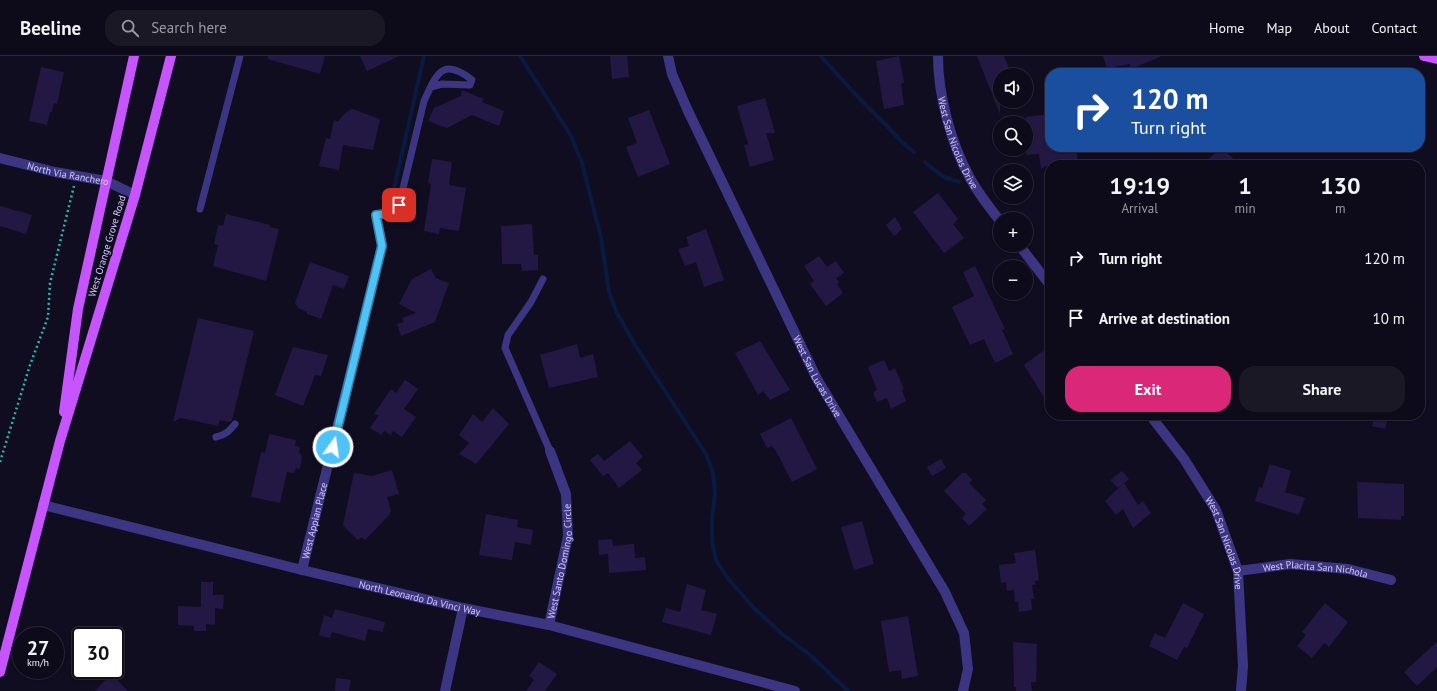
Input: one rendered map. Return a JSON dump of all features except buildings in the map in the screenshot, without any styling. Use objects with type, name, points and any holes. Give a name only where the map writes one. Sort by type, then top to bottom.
[{"type":"main road","name":"West Orange Grove Road","points":[[60,441],[78,309],[134,56]]},
{"type":"main road","name":"West Orange Grove Road","points":[[0,672],[60,441],[135,195],[171,56]]},
{"type":"main road","points":[[1424,56],[1437,59]]},
{"type":"street","name":"West San Lucas Drive","points":[[668,56],[672,74],[688,111],[817,379],[945,592],[964,633],[968,669],[963,691]]},
{"type":"street","name":"West San Nicolas Drive","points":[[938,56],[948,122],[957,150],[970,178],[993,212]]},
{"type":"street","name":"North Via Ranchero","points":[[0,158],[55,172],[106,182],[135,195]]},
{"type":"street","name":"West Appian Place","points":[[302,570],[382,246],[376,215]]},
{"type":"street","points":[[1024,252],[1045,279]]},
{"type":"street","name":"West San Nicolas Drive","points":[[1154,420],[1184,459],[1216,510],[1238,571],[1243,666],[1241,691]]},
{"type":"street","name":"West Santo Domingo Circle","points":[[549,625],[568,536],[566,494],[550,451]]},
{"type":"street","name":"North Leonardo Da Vinci Way","points":[[43,505],[302,570],[463,608],[549,625],[795,691]]},
{"type":"street","name":"West Placita San Nichola","points":[[1238,571],[1290,564],[1348,569],[1391,580]]},
{"type":"street","points":[[445,691],[463,608]]},
{"type":"lane","points":[[200,209],[240,56]]},
{"type":"lane","points":[[376,215],[392,213],[399,205],[424,102],[436,75],[442,68],[448,66],[457,68],[472,80],[470,85],[442,84],[431,87]]},
{"type":"lane","points":[[543,279],[531,302],[508,334],[505,348],[550,451]]},
{"type":"lane","points":[[216,437],[224,435],[230,431],[235,424]]},
{"type":"path","points":[[0,462],[30,365],[48,317],[50,283],[74,186]]},
{"type":"waterway","points":[[394,189],[424,56]]},
{"type":"waterway","points":[[520,56],[570,134],[582,163],[601,238],[609,292],[617,313],[635,345],[706,454],[713,473],[715,494],[712,519],[712,541],[716,560],[729,580],[755,609],[782,634],[809,654],[848,691]]},
{"type":"waterway","points":[[821,56],[860,99],[902,142],[914,152]]},
{"type":"waterway","points":[[925,162],[942,176],[959,182]]},
{"type":"route","points":[[333,447],[382,246],[376,215],[392,213],[399,205]]}]
